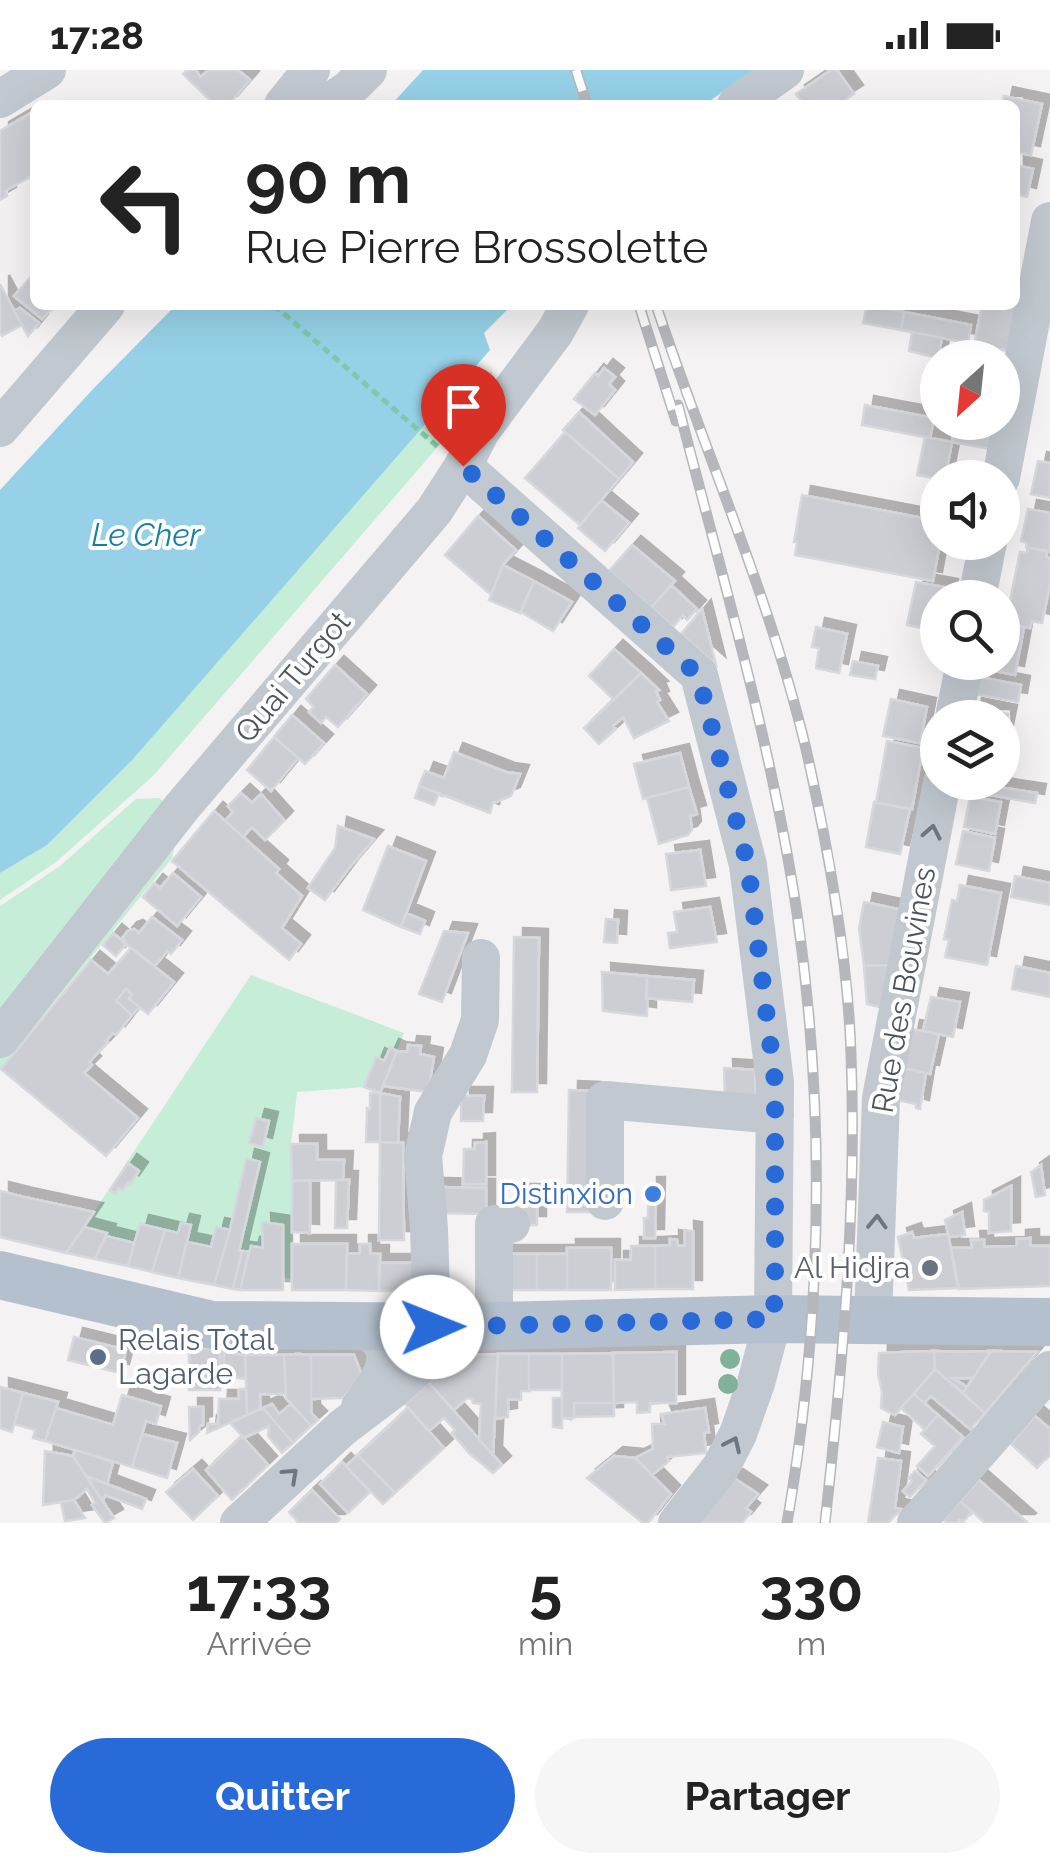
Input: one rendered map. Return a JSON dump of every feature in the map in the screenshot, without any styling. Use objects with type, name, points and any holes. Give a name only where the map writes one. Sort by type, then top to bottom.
[{"type":"main road","points":[[8,1275],[212,1325],[462,1326],[773,1319],[1050,1322]]},
{"type":"street","points":[[0,99],[46,70]]},
{"type":"street","points":[[287,100],[311,70]]},
{"type":"street","points":[[332,100],[368,70]]},
{"type":"street","points":[[743,100],[786,70]]},
{"type":"street","points":[[1004,460],[1050,221]]},
{"type":"street","points":[[0,428],[102,310]]},
{"type":"street","name":"Quai Turgot","points":[[0,1039],[182,807],[434,511],[453,459],[481,431],[567,310]]},
{"type":"street","points":[[453,459],[698,675],[748,865],[775,1082],[773,1319],[738,1434],[722,1468],[677,1523]]},
{"type":"street","name":"Rue des Bouvines","points":[[873,1320],[881,1098],[939,800]]},
{"type":"street","points":[[462,1326],[429,1229],[423,1156],[433,1112],[468,1055],[480,1020],[481,958]]},
{"type":"street","points":[[605,1201],[606,1100],[776,1115]]},
{"type":"street","points":[[239,1523],[342,1428],[396,1387],[462,1326],[494,1224],[511,1224]]},
{"type":"street","points":[[342,1428],[382,1373],[383,1346],[358,1325]]},
{"type":"street","points":[[916,1523],[1050,1370]]},
{"type":"path","points":[[280,310],[453,459]]},
{"type":"green space","points":[[492,371],[493,383],[153,776],[56,862],[0,900],[0,873],[47,845],[461,384]]},
{"type":"green space","points":[[159,798],[181,817],[172,858],[0,1069],[0,906],[60,866],[136,799]]},
{"type":"green space","points":[[251,975],[404,1033],[380,1093],[364,1087],[297,1092],[291,1144],[292,1279],[74,1242]]},
{"type":"water","points":[[423,70],[753,70],[711,100],[396,100]]},
{"type":"water","name":"Le Cher","points":[[171,310],[507,310],[484,333],[490,350],[133,759],[47,845],[0,873],[0,490]]},
{"type":"building","points":[[196,70],[200,77],[209,70],[238,70],[250,80],[232,100],[210,100],[183,74]]},
{"type":"building","points":[[831,70],[837,70],[854,94],[845,100],[800,100],[796,94]]},
{"type":"building","points":[[1004,96],[1042,104],[1031,155],[1020,153],[1020,100],[1003,100]]},
{"type":"building","points":[[30,114],[30,177],[5,191],[7,196],[0,200],[0,131]]},
{"type":"building","points":[[1020,166],[1033,169],[1027,197],[1020,195]]},
{"type":"building","points":[[30,278],[30,309],[14,296]]},
{"type":"building","points":[[0,284],[22,325],[2,336],[0,332]]},
{"type":"building","points":[[20,308],[39,323],[28,336],[14,311]]},
{"type":"building","points":[[31,310],[50,310],[42,319]]},
{"type":"building","points":[[866,310],[904,312],[901,330],[863,323]]},
{"type":"building","points":[[981,310],[1017,310],[1011,340],[975,340]]},
{"type":"building","points":[[904,312],[971,325],[968,340],[901,330]]},
{"type":"building","points":[[912,332],[942,338],[920,340],[920,354],[909,351]]},
{"type":"building","points":[[604,368],[615,377],[609,384],[615,390],[595,415],[574,399]]},
{"type":"building","points":[[865,405],[920,415],[920,436],[862,425]]},
{"type":"building","points":[[579,412],[633,462],[619,479],[563,430]]},
{"type":"building","points":[[565,432],[619,479],[580,525],[525,478]]},
{"type":"building","points":[[924,440],[952,442],[948,460],[920,460]]},
{"type":"building","points":[[952,440],[993,440],[991,449]]},
{"type":"building","points":[[1038,461],[1050,463],[1050,498],[1031,494]]},
{"type":"building","points":[[802,495],[920,518],[920,560],[937,560],[933,580],[795,555]]},
{"type":"building","points":[[601,500],[629,523],[605,551],[578,528]]},
{"type":"building","points":[[1028,509],[1050,513],[1050,552],[1026,547],[1027,543],[1021,541]]},
{"type":"building","points":[[478,516],[516,550],[503,565],[491,595],[445,555]]},
{"type":"building","points":[[632,545],[675,581],[651,608],[609,571]]},
{"type":"building","points":[[1029,548],[1047,551],[1046,557],[1050,558],[1050,585],[1042,623],[1032,621],[1030,628],[1020,626],[1020,580],[1014,580],[1020,552],[1027,553]]},
{"type":"building","points":[[503,565],[534,581],[520,613],[489,600]]},
{"type":"building","points":[[534,581],[572,602],[553,631],[521,612]]},
{"type":"building","points":[[916,582],[920,583],[920,628],[907,625]]},
{"type":"building","points":[[671,585],[697,609],[687,620],[683,615],[673,627],[651,608]]},
{"type":"building","points":[[702,609],[716,665],[681,634]]},
{"type":"building","points":[[816,627],[847,634],[839,673],[816,668],[819,648],[812,647]]},
{"type":"building","points":[[614,649],[641,673],[614,700],[589,676]]},
{"type":"building","points":[[853,661],[878,666],[875,679],[850,675]]},
{"type":"building","points":[[335,665],[367,694],[338,727],[326,717],[321,723],[309,712],[314,707],[306,699]]},
{"type":"building","points":[[641,673],[659,690],[657,702],[669,721],[634,738],[623,717],[599,744],[584,728]]},
{"type":"building","points":[[978,680],[1021,685],[1018,700],[975,694]]},
{"type":"building","points":[[891,699],[920,705],[920,743],[883,736]]},
{"type":"building","points":[[292,715],[324,743],[305,764],[274,737]]},
{"type":"building","points":[[274,737],[298,758],[271,791],[247,770]]},
{"type":"building","points":[[887,741],[920,747],[912,809],[876,803]]},
{"type":"building","points":[[454,752],[520,774],[511,796],[493,803],[490,813],[419,786],[425,771],[444,778]]},
{"type":"building","points":[[680,753],[689,787],[643,799],[634,764]]},
{"type":"building","points":[[419,786],[439,793],[434,805],[415,798]]},
{"type":"building","points":[[689,787],[697,814],[690,816],[692,830],[688,835],[659,844],[647,798]]},
{"type":"building","points":[[1020,790],[1037,793],[1035,803],[1018,800]]},
{"type":"building","points":[[241,793],[252,803],[261,794],[284,820],[265,840],[252,827],[243,837],[225,821],[233,812],[228,806]]},
{"type":"building","points":[[969,800],[1001,802],[995,834],[964,827]]},
{"type":"building","points":[[874,802],[910,809],[900,854],[866,847]]},
{"type":"building","points":[[214,811],[279,869],[276,873],[302,896],[282,928],[301,944],[289,960],[172,861]]},
{"type":"building","points":[[338,826],[374,839],[325,900],[308,888],[335,848]]},
{"type":"building","points":[[963,831],[995,838],[989,871],[956,864]]},
{"type":"building","points":[[388,846],[426,861],[401,927],[363,910]]},
{"type":"building","points":[[700,850],[706,886],[671,890],[666,854]]},
{"type":"building","points":[[173,873],[201,897],[177,926],[143,897],[154,883],[160,888]]},
{"type":"building","points":[[1015,876],[1050,883],[1050,905],[1011,897]]},
{"type":"building","points":[[960,885],[1001,893],[987,965],[945,957],[949,940],[944,939],[952,900],[957,901]]},
{"type":"building","points":[[864,902],[902,910],[892,965],[864,966],[859,928]]},
{"type":"building","points":[[710,907],[717,942],[670,948],[668,933],[677,932],[674,912]]},
{"type":"building","points":[[406,913],[425,921],[420,934],[401,927]]},
{"type":"building","points":[[152,917],[182,940],[155,966],[126,944],[123,937],[134,929],[139,933]]},
{"type":"building","points":[[606,919],[618,920],[617,943],[604,942]]},
{"type":"building","points":[[444,931],[468,933],[442,1002],[419,994]]},
{"type":"building","points":[[113,933],[126,944],[116,956],[103,945]]},
{"type":"building","points":[[514,937],[539,938],[537,1092],[512,1092]]},
{"type":"building","points":[[131,948],[174,982],[148,1014],[129,999],[132,994],[126,989],[116,1001],[132,1015],[106,1041],[84,1073],[138,1118],[106,1156],[1,1069],[91,960],[108,974]]},
{"type":"building","points":[[892,965],[884,1008],[867,1004],[864,966]]},
{"type":"building","points":[[1016,966],[1050,973],[1050,997],[1012,989]]},
{"type":"building","points":[[602,972],[647,976],[647,1016],[603,1011]]},
{"type":"building","points":[[647,976],[694,980],[692,1002],[646,998]]},
{"type":"building","points":[[126,989],[132,994],[129,999],[139,1007],[132,1015],[116,1001]]},
{"type":"building","points":[[931,997],[960,1002],[953,1037],[923,1031]]},
{"type":"building","points":[[911,1029],[939,1034],[930,1074],[903,1068]]},
{"type":"building","points":[[408,1045],[421,1046],[420,1054],[434,1057],[428,1092],[383,1086],[397,1051],[407,1052]]},
{"type":"building","points":[[390,1048],[397,1051],[380,1093],[364,1087],[376,1057],[384,1061]]},
{"type":"building","points":[[724,1068],[755,1070],[756,1105],[725,1103]]},
{"type":"building","points":[[903,1068],[926,1073],[920,1109],[916,1104],[897,1100]]},
{"type":"building","points":[[569,1090],[592,1091],[592,1212],[567,1212]]},
{"type":"building","points":[[370,1093],[380,1093],[380,1142],[366,1142]]},
{"type":"building","points":[[380,1093],[400,1097],[398,1143],[380,1142]]},
{"type":"building","points":[[461,1096],[484,1096],[483,1121],[461,1121]]},
{"type":"building","points":[[256,1118],[269,1121],[263,1147],[249,1143]]},
{"type":"building","points":[[380,1142],[403,1143],[404,1240],[379,1240]]},
{"type":"building","points":[[486,1142],[486,1184],[463,1184],[464,1149],[475,1149],[475,1143]]},
{"type":"building","points":[[291,1144],[317,1144],[317,1160],[344,1160],[343,1180],[292,1181]]},
{"type":"building","points":[[246,1158],[260,1162],[233,1289],[214,1285]]},
{"type":"building","points":[[128,1163],[139,1171],[130,1184],[115,1194],[110,1190]]},
{"type":"building","points":[[1041,1165],[1045,1195],[1036,1197],[1031,1172]]},
{"type":"building","points":[[310,1180],[310,1233],[292,1232],[292,1181]]},
{"type":"building","points":[[336,1180],[349,1180],[347,1228],[335,1228]]},
{"type":"building","points":[[648,1186],[656,1186],[655,1238],[644,1238]]},
{"type":"building","points":[[1011,1186],[1011,1231],[989,1233],[989,1212],[984,1211],[984,1200]]},
{"type":"building","points":[[435,1187],[486,1188],[486,1214],[434,1213]]},
{"type":"building","points":[[0,1191],[94,1212],[66,1253],[0,1237]]},
{"type":"building","points":[[521,1193],[537,1193],[537,1225],[524,1225]]},
{"type":"building","points":[[962,1212],[965,1235],[949,1237],[945,1220]]},
{"type":"building","points":[[262,1222],[283,1225],[283,1290],[240,1290],[251,1246],[263,1248]]},
{"type":"building","points":[[181,1223],[191,1225],[178,1278],[152,1272],[165,1230],[178,1233]]},
{"type":"building","points":[[140,1224],[165,1230],[152,1272],[128,1266]]},
{"type":"building","points":[[84,1227],[107,1233],[95,1259],[66,1253]]},
{"type":"building","points":[[216,1227],[230,1230],[214,1285],[178,1278],[187,1242],[211,1247]]},
{"type":"building","points":[[685,1230],[693,1231],[693,1289],[655,1289],[655,1246],[670,1245],[670,1239],[685,1246]]},
{"type":"building","name":"Al Hidjra","points":[[912,1232],[914,1238],[948,1234],[958,1288],[909,1290],[898,1237]]},
{"type":"building","points":[[106,1236],[134,1243],[128,1266],[95,1259]]},
{"type":"building","points":[[1030,1238],[1030,1246],[1050,1246],[1050,1286],[959,1289],[951,1248],[972,1248],[971,1240],[984,1240],[984,1247],[1017,1246],[1017,1239]]},
{"type":"building","points":[[292,1244],[347,1244],[346,1290],[292,1290]]},
{"type":"building","points":[[360,1244],[370,1244],[370,1254],[380,1254],[379,1291],[346,1290],[347,1254],[360,1253]]},
{"type":"building","points":[[631,1246],[655,1246],[655,1289],[615,1290],[615,1260],[631,1260]]},
{"type":"building","points":[[567,1248],[611,1248],[611,1290],[567,1290]]},
{"type":"building","points":[[242,1251],[249,1252],[240,1290],[233,1289]]},
{"type":"building","points":[[500,1254],[537,1254],[537,1290],[500,1290]]},
{"type":"building","points":[[537,1254],[567,1254],[567,1290],[537,1290]]},
{"type":"building","points":[[379,1263],[425,1263],[425,1291],[379,1291]]},
{"type":"building","points":[[74,1337],[126,1350],[120,1373],[68,1360]]},
{"type":"building","points":[[189,1346],[220,1350],[220,1390],[189,1390]]},
{"type":"building","points":[[934,1351],[991,1351],[973,1378],[952,1378],[967,1387],[963,1393],[935,1369]]},
{"type":"building","points":[[934,1351],[935,1369],[895,1415],[881,1408],[879,1353]]},
{"type":"building","points":[[991,1351],[1037,1352],[985,1413],[963,1393]]},
{"type":"building","points":[[224,1352],[245,1355],[246,1379],[224,1376]]},
{"type":"building","points":[[676,1352],[676,1403],[650,1403],[650,1412],[637,1413],[637,1402],[614,1403],[613,1353]]},
{"type":"building","points":[[613,1353],[614,1403],[574,1403],[574,1418],[562,1418],[562,1354]]},
{"type":"building","points":[[498,1354],[493,1455],[479,1439],[481,1404],[467,1398],[454,1410],[428,1382],[458,1355]]},
{"type":"building","points":[[498,1354],[529,1354],[529,1391],[521,1391],[521,1400],[508,1399],[508,1417],[495,1419]]},
{"type":"building","points":[[529,1354],[562,1354],[562,1390],[529,1390]]},
{"type":"building","points":[[245,1355],[284,1355],[286,1394],[260,1394],[260,1409],[247,1415]]},
{"type":"building","points":[[284,1355],[311,1355],[311,1413],[318,1420],[311,1426],[286,1398]]},
{"type":"building","points":[[311,1355],[354,1355],[363,1378],[342,1398],[311,1399]]},
{"type":"building","points":[[935,1369],[985,1413],[970,1429],[931,1396],[924,1403],[914,1394]]},
{"type":"building","points":[[428,1382],[502,1465],[493,1473],[469,1453],[444,1418],[429,1431],[405,1404]]},
{"type":"building","points":[[0,1387],[23,1393],[12,1432],[0,1428]]},
{"type":"building","points":[[239,1389],[246,1389],[247,1415],[207,1433],[208,1424],[218,1424],[219,1399],[239,1399]]},
{"type":"building","points":[[23,1393],[58,1402],[45,1441],[33,1438],[35,1430],[14,1424]]},
{"type":"building","points":[[914,1394],[938,1415],[925,1430],[901,1408]]},
{"type":"building","points":[[122,1395],[161,1406],[156,1424],[146,1421],[132,1467],[45,1441],[56,1408],[113,1425]]},
{"type":"building","points":[[553,1398],[562,1398],[562,1428],[553,1427]]},
{"type":"building","points":[[574,1403],[614,1403],[614,1416],[574,1417]]},
{"type":"building","points":[[272,1404],[279,1414],[291,1404],[311,1426],[293,1443],[263,1408]]},
{"type":"building","points":[[189,1407],[203,1407],[203,1425],[190,1440]]},
{"type":"building","points":[[263,1408],[293,1443],[282,1453],[268,1436],[269,1426],[244,1438],[230,1423]]},
{"type":"building","points":[[408,1408],[444,1448],[395,1493],[358,1455]]},
{"type":"building","points":[[705,1408],[709,1432],[704,1433],[706,1453],[667,1457],[669,1461],[652,1475],[635,1458],[653,1449],[652,1424],[665,1424],[661,1414]]},
{"type":"building","points":[[938,1415],[963,1437],[928,1476],[917,1466],[935,1446],[921,1434]]},
{"type":"building","points":[[1035,1416],[1050,1429],[1050,1454],[1037,1468],[1011,1444]]},
{"type":"building","points":[[883,1422],[903,1427],[899,1453],[877,1447]]},
{"type":"building","points":[[142,1434],[177,1443],[167,1478],[132,1467]]},
{"type":"building","points":[[242,1436],[268,1465],[232,1500],[206,1470]]},
{"type":"building","points":[[75,1450],[113,1462],[107,1484],[86,1476],[73,1456]]},
{"type":"building","points":[[45,1451],[73,1456],[114,1518],[105,1523],[92,1505],[95,1503],[87,1489],[74,1500],[43,1505]]},
{"type":"building","points":[[358,1455],[395,1493],[383,1504],[346,1466]]},
{"type":"building","points":[[614,1456],[635,1458],[671,1494],[648,1523],[587,1478]]},
{"type":"building","points":[[878,1458],[901,1461],[895,1508],[901,1509],[888,1523],[868,1523]]},
{"type":"building","points":[[342,1462],[370,1492],[348,1513],[320,1484]]},
{"type":"building","points":[[193,1469],[218,1496],[193,1520],[166,1492]]},
{"type":"building","points":[[915,1471],[926,1480],[910,1497],[903,1491]]},
{"type":"building","points":[[86,1476],[146,1499],[142,1509],[105,1495],[103,1501]]},
{"type":"building","points":[[734,1478],[758,1494],[746,1508],[751,1512],[742,1523],[698,1523]]},
{"type":"building","points":[[979,1480],[1027,1522],[985,1523],[960,1501]]},
{"type":"building","points":[[312,1490],[340,1519],[336,1523],[299,1523],[289,1512]]},
{"type":"building","points":[[74,1500],[85,1518],[65,1521],[61,1502]]},
{"type":"building","points":[[960,1501],[972,1512],[962,1523],[947,1523],[943,1520]]},
{"type":"railway","points":[[576,70],[585,100]]},
{"type":"railway","points":[[641,310],[676,421]]},
{"type":"railway","points":[[658,310],[756,581],[791,692],[836,901],[849,1017],[852,1173],[842,1348],[825,1523]]},
{"type":"railway","points":[[678,405],[773,785],[797,913],[806,989],[813,1066],[816,1218],[807,1371],[787,1523]]},
{"type":"place","name":"Distinxion","points":[[653,1194]]},
{"type":"place","name":"Al Hidjra","points":[[930,1268]]},
{"type":"place","name":"Relais Total Lagarde","points":[[98,1357]]},
{"type":"route","points":[[432,1327],[773,1319],[775,1295],[775,1082],[748,865],[698,675],[463,466]]}]
